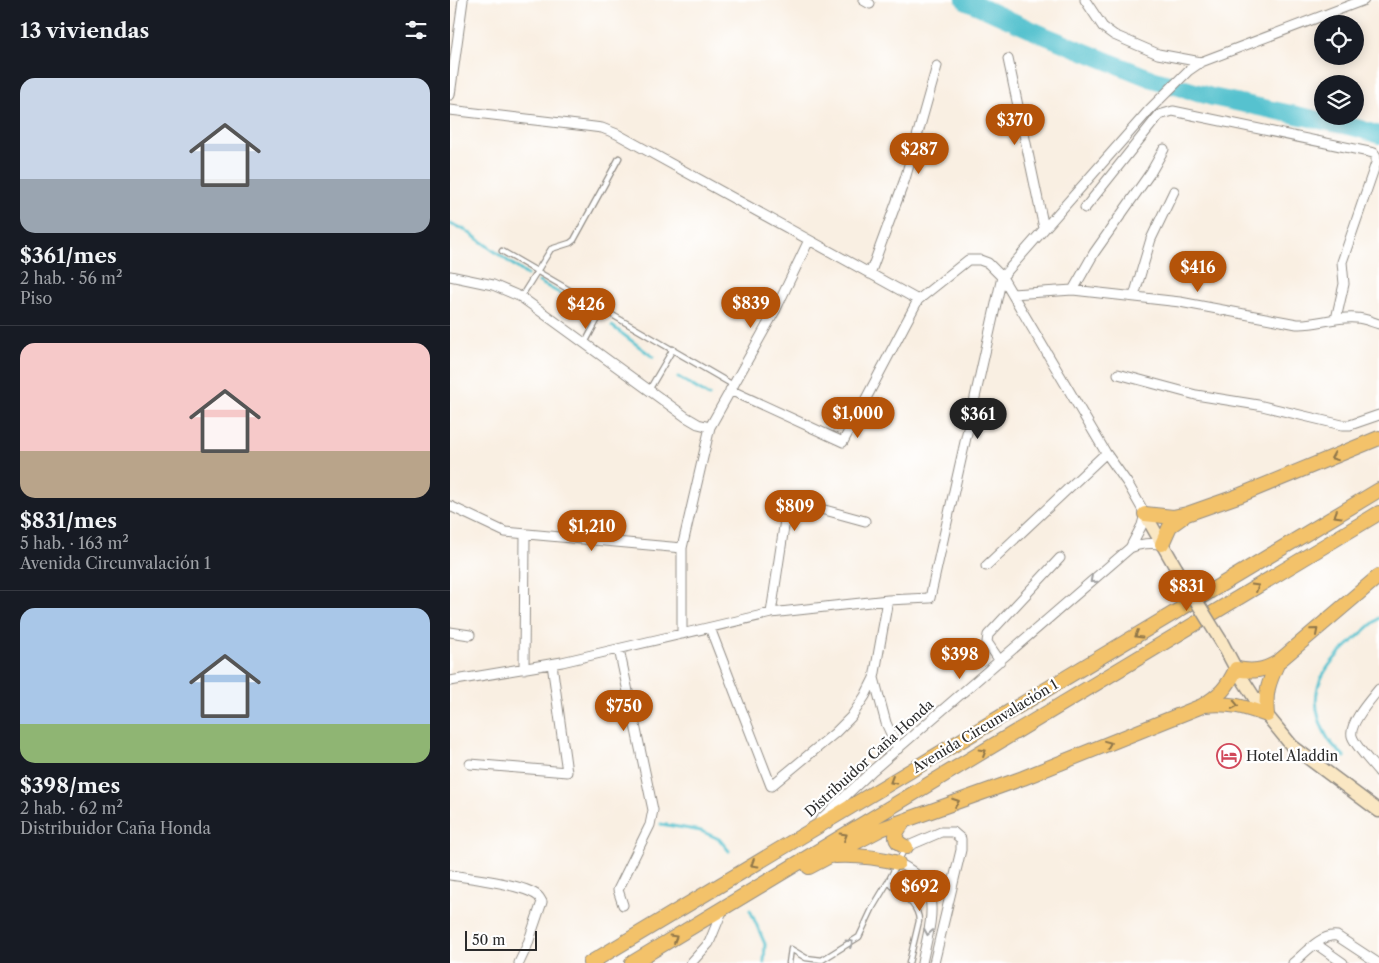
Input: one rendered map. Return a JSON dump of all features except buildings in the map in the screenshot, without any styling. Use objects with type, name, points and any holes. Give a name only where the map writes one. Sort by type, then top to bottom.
[{"type":"main road","points":[[1145,514],[1173,517],[1187,514],[1238,496],[1379,438]]},
{"type":"main road","name":"Avenida Circunvalación 1","points":[[590,963],[1379,490]]},
{"type":"main road","name":"Avenida Circunvalación 1","points":[[632,963],[1379,513]]},
{"type":"main road","points":[[1162,544],[1170,526],[1187,514]]},
{"type":"main road","points":[[752,892],[829,857],[882,829],[1023,778],[1202,706],[1215,698],[1228,686],[1236,669],[1251,672],[1265,670],[1278,662],[1379,576]]},
{"type":"main road","points":[[1202,706],[1221,703],[1242,706],[1267,716],[1266,698],[1268,685],[1278,662]]},
{"type":"main road","points":[[904,821],[896,831],[896,840],[906,847]]},
{"type":"main road","points":[[829,857],[870,856],[898,863]]},
{"type":"street","points":[[450,95],[454,42],[463,0]]},
{"type":"street","points":[[1085,0],[1103,27],[1114,35],[1158,54],[1201,62]]},
{"type":"street","points":[[450,681],[552,664],[771,613],[888,600],[930,598],[1002,277],[1150,109],[1188,71],[1201,62],[1364,0]]},
{"type":"street","points":[[1008,59],[1044,228]]},
{"type":"street","points":[[870,274],[905,179],[937,66]]},
{"type":"street","points":[[450,110],[602,128],[618,134],[918,300]]},
{"type":"street","points":[[1085,208],[1160,116],[1172,111],[1374,153],[1376,163],[1342,262],[1344,284],[1336,319]]},
{"type":"street","points":[[1073,290],[1094,253],[1151,172],[1164,149]]},
{"type":"street","points":[[1134,296],[1151,239],[1174,191]]},
{"type":"street","points":[[682,634],[682,548],[710,427],[776,309],[809,240]]},
{"type":"street","points":[[732,388],[843,442],[918,300],[968,260],[980,260],[988,263],[1002,277],[1106,453],[1128,484],[1176,568],[1221,640],[1236,669],[1267,716],[1292,746],[1379,810]]},
{"type":"street","points":[[450,276],[493,285],[521,297],[686,418],[710,427]]},
{"type":"street","points":[[1012,294],[1073,290],[1180,302],[1297,324],[1358,318],[1379,324]]},
{"type":"street","points":[[1118,374],[1196,395],[1258,406],[1334,424],[1350,425],[1379,415]]},
{"type":"street","points":[[986,566],[1106,453]]},
{"type":"street","points":[[771,613],[788,500],[865,521]]},
{"type":"street","points":[[450,506],[505,532],[682,548]]},
{"type":"street","name":"Distribuidor Caña Honda","points":[[1130,548],[1142,525],[1145,514]]},
{"type":"street","points":[[524,669],[525,534]]},
{"type":"street","name":"Distribuidor Caña Honda","points":[[808,832],[898,749],[1130,548],[1139,544],[1162,544]]},
{"type":"street","points":[[1000,660],[987,642],[988,635],[1060,558]]},
{"type":"street","points":[[710,628],[770,786],[835,733],[851,717],[865,696],[874,678],[888,600]]},
{"type":"street","points":[[450,632],[470,635]]},
{"type":"street","points":[[619,649],[653,810],[650,825],[618,890],[623,905]]},
{"type":"street","points":[[470,764],[567,772],[552,664]]},
{"type":"street","points":[[874,678],[886,724],[898,749]]},
{"type":"street","points":[[1379,688],[1354,723],[1352,731],[1354,740],[1379,772]]},
{"type":"street","points":[[906,847],[941,832],[953,832],[961,839],[961,850],[934,963]]},
{"type":"street","points":[[898,863],[909,868],[919,878],[930,895],[931,914],[922,963]]},
{"type":"street","points":[[450,875],[482,879],[518,887],[538,896],[542,902],[519,963]]},
{"type":"street","points":[[691,963],[709,943],[723,909]]},
{"type":"street","points":[[1293,963],[1329,936],[1337,936],[1378,963]]},
{"type":"street","points":[[1316,944],[1343,963]]},
{"type":"lane","points":[[521,297],[551,249],[574,240],[619,158]]},
{"type":"lane","points":[[502,251],[673,349],[732,388]]},
{"type":"lane","points":[[585,343],[603,309]]},
{"type":"lane","points":[[649,390],[673,349]]},
{"type":"lane","points":[[789,963],[792,950],[806,958],[822,960],[859,937],[906,847]]},
{"type":"lane","points":[[888,882],[916,908],[919,914],[909,963]]},
{"type":"waterway","points":[[965,0],[1043,35],[1152,79],[1212,97],[1357,128],[1379,135]]},
{"type":"waterway","points":[[450,224],[464,229],[527,275]]},
{"type":"waterway","points":[[539,282],[592,311]]},
{"type":"waterway","points":[[612,326],[653,357]]},
{"type":"waterway","points":[[678,377],[709,396]]},
{"type":"waterway","points":[[1345,757],[1329,740],[1318,717],[1316,699],[1319,684],[1326,669],[1337,656],[1379,618]]},
{"type":"waterway","points":[[661,824],[701,831],[719,839],[729,851]]},
{"type":"waterway","points":[[750,910],[765,944],[764,963]]},
{"type":"place","name":"Hotel Aladdin","points":[[1229,756]]}]
